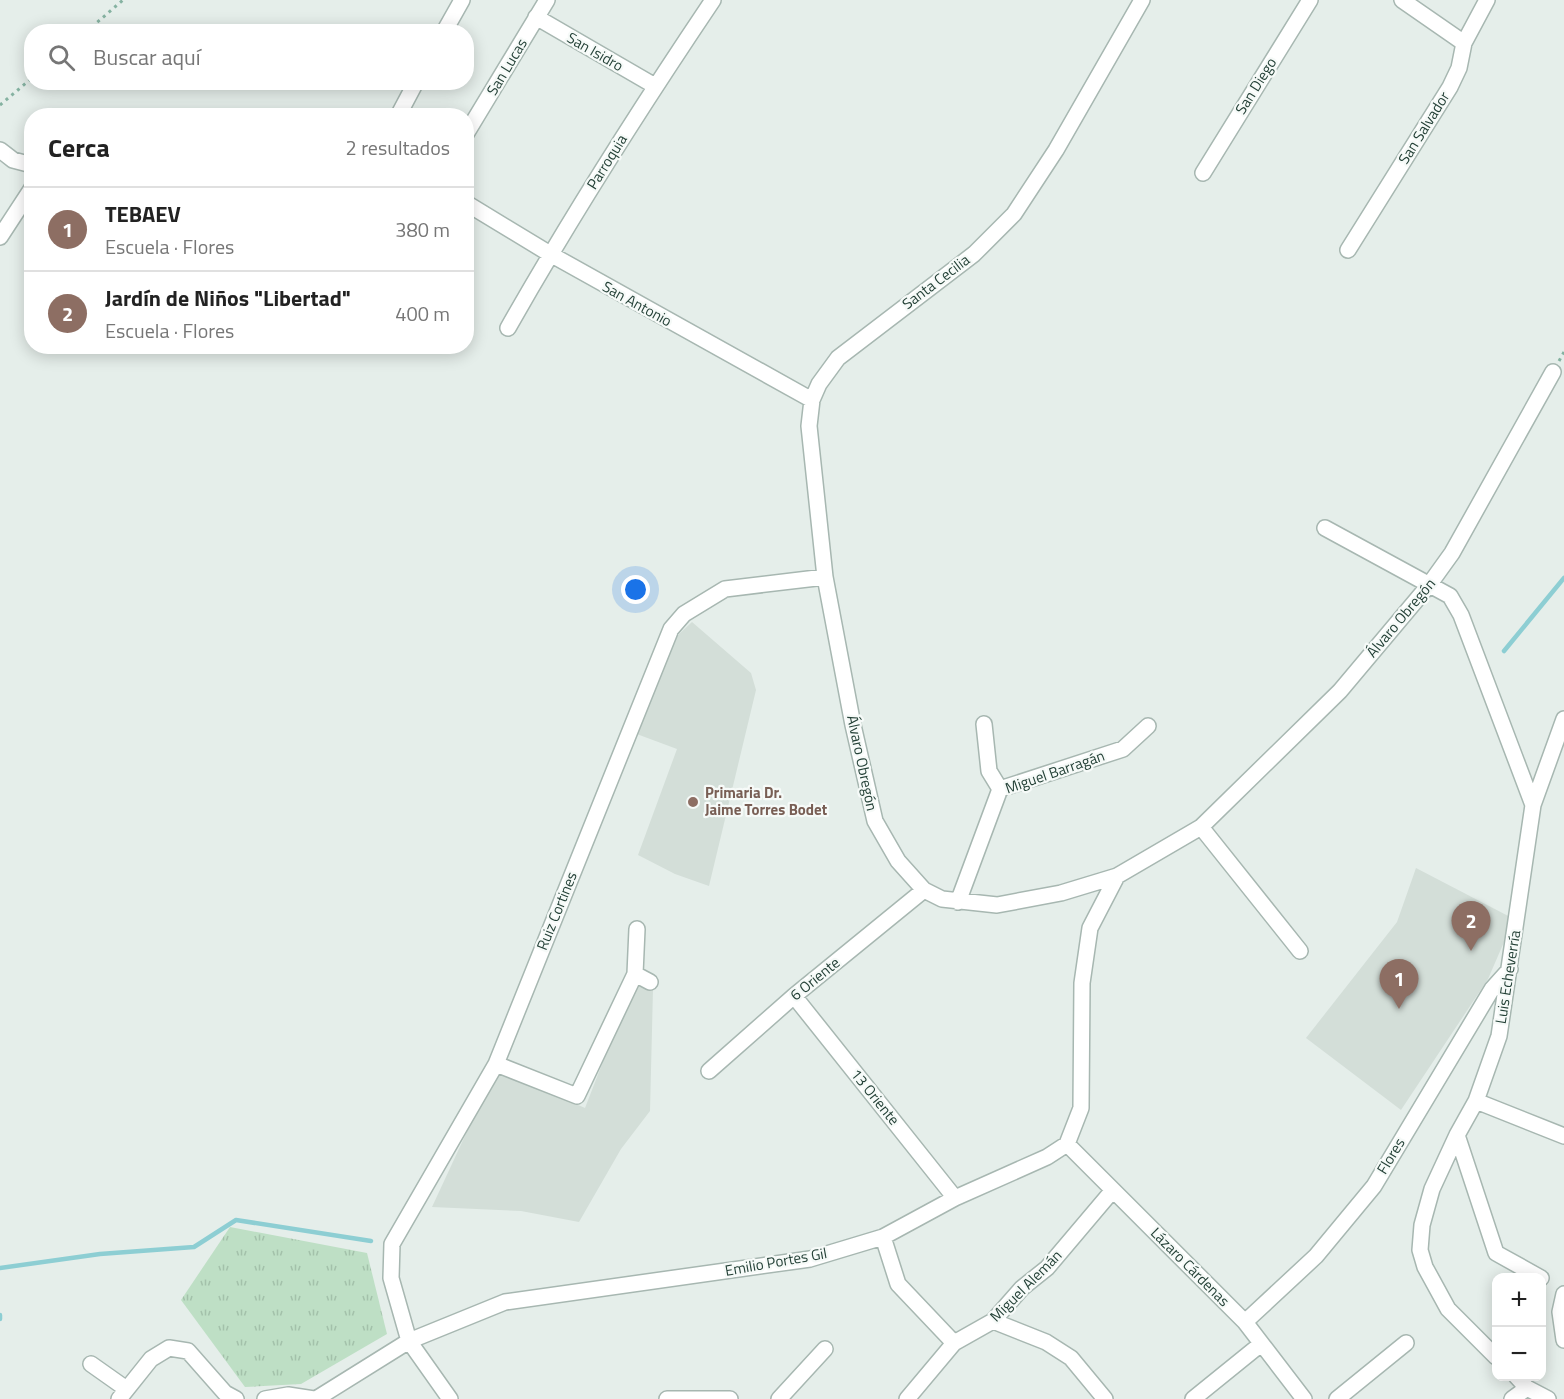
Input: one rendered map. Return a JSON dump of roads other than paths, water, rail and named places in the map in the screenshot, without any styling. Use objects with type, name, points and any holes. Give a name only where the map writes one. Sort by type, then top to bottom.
[{"type":"street","points":[[448,24],[462,0]]},
{"type":"street","name":"San Lucas","points":[[474,121],[547,0]]},
{"type":"street","name":"Parroquia","points":[[508,328],[550,254],[654,86],[713,0]]},
{"type":"street","name":"Santa Cecilia","points":[[825,577],[810,437],[812,400],[819,384],[838,358],[974,254],[1014,214],[1056,150],[1142,0]]},
{"type":"street","name":"San Diego","points":[[1203,172],[1310,0]]},
{"type":"street","points":[[1402,0],[1464,43]]},
{"type":"street","name":"San Salvador","points":[[1348,250],[1450,87],[1459,68],[1464,43],[1487,0]]},
{"type":"street","name":"San Isidro","points":[[536,17],[654,86]]},
{"type":"street","points":[[402,108],[412,90]]},
{"type":"street","points":[[0,150],[13,160],[24,163]]},
{"type":"street","points":[[0,237],[24,201]]},
{"type":"street","name":"San Antonio","points":[[474,208],[550,254],[812,400]]},
{"type":"street","name":"Álvaro Obregón","points":[[825,577],[874,821],[898,861],[924,890],[942,899],[997,905],[1061,892],[1117,876],[1201,827],[1340,691],[1429,585],[1452,553],[1553,372]]},
{"type":"street","name":"Luis Echeverría","points":[[1325,528],[1450,596],[1461,615],[1533,805],[1499,1036],[1476,1101],[1432,1189],[1422,1225],[1420,1250],[1425,1267],[1448,1309],[1492,1352]]},
{"type":"street","name":"Ruiz Cortines","points":[[450,1399],[409,1341],[391,1278],[392,1244],[496,1064],[671,629],[684,614],[725,589],[825,577]]},
{"type":"street","points":[[1533,805],[1564,719]]},
{"type":"street","points":[[984,724],[989,771],[1000,789]]},
{"type":"street","name":"Miguel Barragán","points":[[958,902],[1000,789],[1123,749],[1148,726]]},
{"type":"street","points":[[1201,827],[1300,951]]},
{"type":"street","points":[[1067,1143],[1081,1108],[1082,983],[1090,928],[1117,876]]},
{"type":"street","name":"6 Oriente","points":[[709,1071],[794,996],[924,890]]},
{"type":"street","points":[[496,1064],[577,1096],[635,974],[637,928]]},
{"type":"street","name":"Flores","points":[[1245,1322],[1316,1256],[1374,1186],[1492,989],[1510,969]]},
{"type":"street","points":[[635,974],[650,982]]},
{"type":"street","name":"13 Oriente","points":[[794,996],[955,1198]]},
{"type":"street","points":[[1476,1101],[1564,1136]]},
{"type":"street","points":[[1457,1135],[1496,1253],[1532,1273]]},
{"type":"street","name":"Lázaro Cárdenas","points":[[1067,1143],[1245,1322],[1304,1399]]},
{"type":"street","name":"Emilio Portes Gil","points":[[265,1399],[288,1395],[315,1399],[409,1341],[505,1302],[810,1259],[883,1237],[955,1198],[1047,1158],[1067,1143]]},
{"type":"street","name":"Miguel Alemán","points":[[906,1399],[954,1343],[993,1321],[1022,1288],[1047,1268],[1113,1190]]},
{"type":"street","points":[[883,1237],[898,1284],[954,1343]]},
{"type":"street","points":[[1546,1281],[1564,1292],[1560,1312],[1564,1340]]},
{"type":"street","points":[[993,1321],[1046,1342],[1071,1358],[1105,1399]]},
{"type":"street","points":[[1337,1399],[1406,1343]]},
{"type":"street","points":[[1193,1399],[1261,1344]]},
{"type":"street","points":[[91,1365],[122,1394],[150,1359],[169,1348],[188,1351],[225,1393],[236,1399]]},
{"type":"street","points":[[779,1399],[825,1349]]},
{"type":"street","points":[[1512,1399],[1522,1382],[1548,1399]]},
{"type":"street","points":[[667,1399],[730,1399]]},
{"type":"waterway","points":[[1504,651],[1564,578]]},
{"type":"waterway","points":[[0,1268],[100,1254],[194,1247],[236,1220],[371,1241]]},
{"type":"place","name":"Primaria Dr. Jaime Torres Bodet","points":[[693,802]]},
{"type":"place","name":"Jardín de Niños \"Libertad\"","points":[[1471,951]]},
{"type":"place","name":"TEBAEV","points":[[1399,1009]]}]
